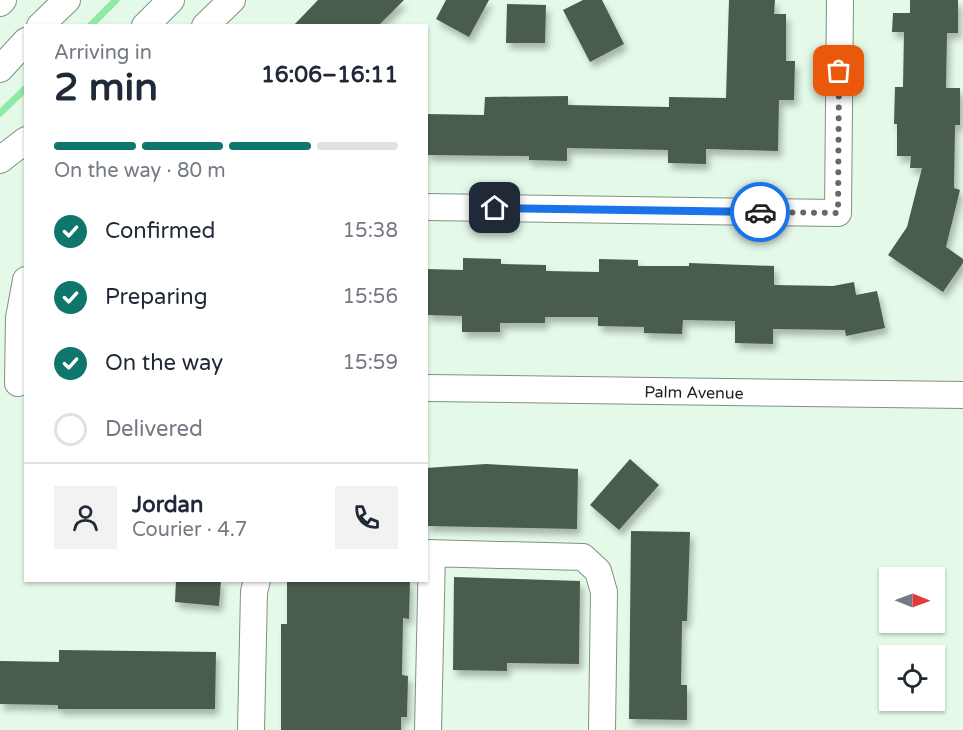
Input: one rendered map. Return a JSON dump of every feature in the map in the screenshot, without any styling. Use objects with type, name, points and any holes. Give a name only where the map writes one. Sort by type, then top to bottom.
[{"type":"street","points":[[42,24],[67,0]]},
{"type":"street","points":[[147,24],[171,0]]},
{"type":"street","points":[[207,24],[232,0]]},
{"type":"street","points":[[428,207],[838,213],[840,0]]},
{"type":"street","points":[[0,69],[24,43]]},
{"type":"street","points":[[0,160],[24,142]]},
{"type":"street","points":[[14,383],[19,318],[24,291]]},
{"type":"street","name":"Palm Avenue","points":[[428,388],[963,395]]},
{"type":"street","points":[[428,730],[429,553],[583,557],[597,571],[604,592],[602,730]]},
{"type":"street","points":[[251,730],[254,592],[256,582]]},
{"type":"building","points":[[318,0],[404,0],[380,24],[295,24]]},
{"type":"building","points":[[446,0],[489,0],[469,37],[436,19]]},
{"type":"building","points":[[583,0],[602,0],[624,44],[590,62],[563,10]]},
{"type":"building","points":[[729,0],[775,0],[774,14],[786,14],[786,61],[795,61],[794,100],[779,100],[778,151],[706,149],[706,164],[668,163],[668,150],[567,148],[567,161],[529,160],[529,156],[428,155],[428,114],[484,115],[485,97],[568,96],[568,105],[669,107],[669,97],[726,98]]},
{"type":"building","points":[[910,0],[958,0],[958,33],[947,33],[946,88],[960,88],[960,125],[955,125],[954,188],[960,190],[946,247],[963,259],[963,263],[943,292],[888,255],[907,227],[922,168],[910,168],[911,156],[897,156],[897,124],[894,124],[895,87],[903,87],[904,32],[892,32],[893,13],[910,13]]},
{"type":"building","points":[[507,4],[546,5],[545,43],[506,43]]},
{"type":"building","points":[[463,258],[501,259],[501,264],[546,265],[546,271],[599,272],[599,259],[638,260],[638,266],[689,266],[689,263],[774,266],[774,285],[833,286],[854,282],[856,295],[877,291],[885,328],[846,336],[845,330],[773,329],[773,344],[735,343],[735,321],[683,320],[682,334],[644,333],[644,327],[598,326],[598,317],[545,317],[545,323],[500,323],[500,332],[462,332],[462,316],[428,315],[428,269],[463,270]]},
{"type":"building","points":[[630,459],[659,485],[619,530],[590,505]]},
{"type":"building","points":[[486,464],[578,469],[577,529],[428,526],[428,468]]},
{"type":"building","points":[[631,531],[690,532],[687,621],[682,621],[681,685],[687,685],[687,720],[629,719]]},
{"type":"building","points":[[454,577],[580,581],[579,664],[507,663],[507,671],[453,670]]},
{"type":"building","points":[[176,582],[221,582],[219,606],[175,602]]},
{"type":"building","points":[[287,582],[410,582],[409,619],[403,618],[402,675],[408,676],[407,717],[401,717],[401,730],[281,730],[281,624],[287,624]]},
{"type":"building","points":[[59,650],[216,652],[215,709],[58,709],[58,705],[0,704],[0,661],[59,662]]},
{"type":"waterway","points":[[92,24],[116,0]]},
{"type":"waterway","points":[[0,113],[24,90]]},
{"type":"way so far","points":[[760,212],[838,213],[839,71]]},
{"type":"route","points":[[495,208],[760,212]]}]
